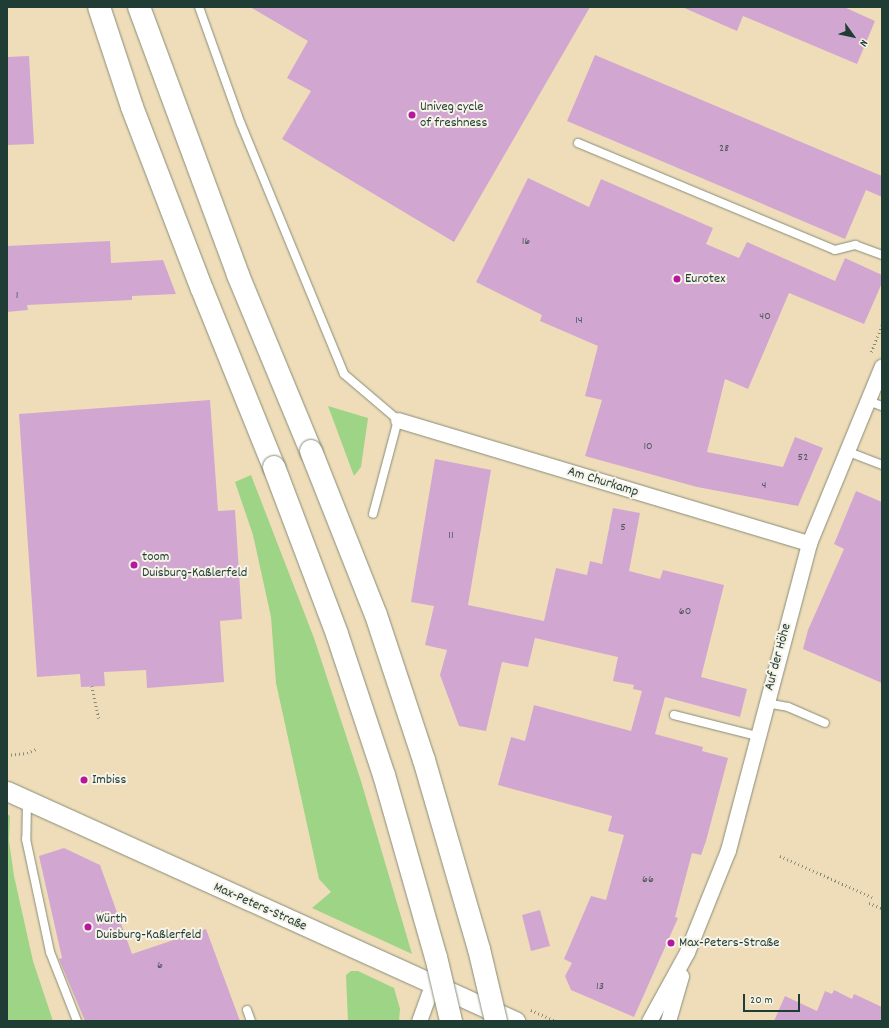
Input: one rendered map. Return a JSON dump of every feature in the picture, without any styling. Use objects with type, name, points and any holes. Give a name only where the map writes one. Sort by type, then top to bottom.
[{"type":"highway","points":[[99,7],[132,107],[202,289],[274,467],[337,634],[384,775],[436,957],[451,1021]]},
{"type":"highway","points":[[138,7],[238,275],[376,615],[424,760],[479,949],[496,1021]]},
{"type":"street","name":"Auf der Höhe","points":[[668,1021],[687,952],[728,850],[809,543],[882,366]]},
{"type":"street","name":"Am Churkamp","points":[[398,420],[809,543]]},
{"type":"street","name":"Max-Peters-Straße","points":[[7,791],[432,985],[520,1014]]},
{"type":"street","name":"Auf der Höhe","points":[[649,1021],[687,952]]},
{"type":"street","points":[[419,1021],[432,985]]},
{"type":"lane","points":[[199,7],[241,124],[344,374],[398,420],[373,514]]},
{"type":"lane","points":[[578,142],[835,250],[855,245],[882,255]]},
{"type":"lane","points":[[868,400],[882,406]]},
{"type":"lane","points":[[846,451],[882,465]]},
{"type":"lane","points":[[766,703],[788,707],[825,723]]},
{"type":"lane","points":[[674,715],[757,736]]},
{"type":"lane","points":[[27,800],[26,839],[50,952],[77,1021]]},
{"type":"lane","points":[[247,1010],[251,1021]]},
{"type":"path","points":[[92,686],[99,718]]},
{"type":"path","points":[[7,755],[27,753],[36,749]]},
{"type":"path","points":[[780,856],[872,897]]},
{"type":"path","points":[[869,903],[882,908]]},
{"type":"path","points":[[520,1014],[556,1021]]},
{"type":"green space","points":[[328,406],[368,418],[361,467],[354,476]]},
{"type":"green space","points":[[251,475],[314,638],[361,781],[412,954],[312,908],[331,892],[319,879],[276,683],[271,617],[253,535],[235,482]]},
{"type":"green space","points":[[7,814],[10,816],[9,841],[14,876],[33,961],[53,1021],[8,1021],[7,1017]]},
{"type":"green space","points":[[351,971],[358,971],[394,988],[400,1009],[399,1021],[348,1021],[346,975]]},
{"type":"building","name":"Univeg cycle of freshness","points":[[250,7],[590,7],[454,242],[282,139],[311,91],[287,78],[308,41]]},
{"type":"building","points":[[682,7],[844,7],[875,21],[857,64],[743,16],[737,31]]},
{"type":"building","points":[[595,55],[882,176],[882,197],[866,190],[845,239],[567,121]]},
{"type":"building","points":[[29,56],[34,144],[7,145],[7,57]]},
{"type":"building","points":[[528,178],[589,207],[601,179],[713,228],[706,244],[739,258],[747,242],[835,281],[845,258],[882,275],[882,283],[864,324],[789,293],[748,389],[725,379],[707,452],[783,467],[795,437],[823,448],[798,506],[697,487],[585,456],[602,400],[585,396],[598,346],[540,321],[542,315],[476,282]]},
{"type":"building","points":[[110,241],[111,263],[163,260],[176,294],[132,296],[132,300],[27,305],[28,310],[7,312],[7,246]]},
{"type":"building","name":"toom Duisburg-Kaßlerfeld","points":[[210,400],[218,511],[235,510],[242,619],[220,621],[224,682],[147,688],[146,670],[104,672],[105,686],[81,687],[80,674],[37,677],[19,414]]},
{"type":"building","points":[[435,459],[491,470],[468,605],[544,621],[556,568],[587,575],[590,561],[602,564],[613,508],[640,513],[629,571],[660,579],[663,570],[724,585],[701,677],[747,689],[740,717],[665,697],[655,734],[703,747],[702,751],[728,758],[701,855],[692,853],[675,917],[678,918],[634,1017],[571,990],[565,976],[572,963],[564,959],[591,896],[606,900],[624,835],[608,831],[612,816],[498,785],[511,737],[525,741],[534,705],[631,731],[642,691],[633,689],[634,685],[613,681],[618,657],[535,638],[528,667],[502,662],[486,731],[459,726],[440,675],[447,650],[425,645],[434,606],[411,602]]},
{"type":"building","points":[[856,491],[882,502],[882,683],[803,649],[808,630],[844,549],[834,544]]},
{"type":"building","points":[[64,848],[100,865],[132,954],[206,929],[240,1021],[85,1021],[59,959],[62,958],[39,856]]},
{"type":"building","points":[[540,910],[550,946],[531,951],[522,915]]},
{"type":"building","points":[[834,990],[852,999],[854,994],[882,1007],[882,1021],[774,1021],[785,996],[817,1011],[825,991],[832,994]]},
{"type":"place","name":"Univeg cycle of freshness","points":[[412,115]]},
{"type":"place","name":"Eurotex","points":[[677,279]]},
{"type":"place","name":"toom Duisburg-Kaßlerfeld","points":[[134,565]]},
{"type":"place","name":"Imbiss","points":[[84,780]]},
{"type":"place","name":"Würth Duisburg-Kaßlerfeld","points":[[88,927]]},
{"type":"place","name":"Max-Peters-Straße","points":[[671,943]]}]
